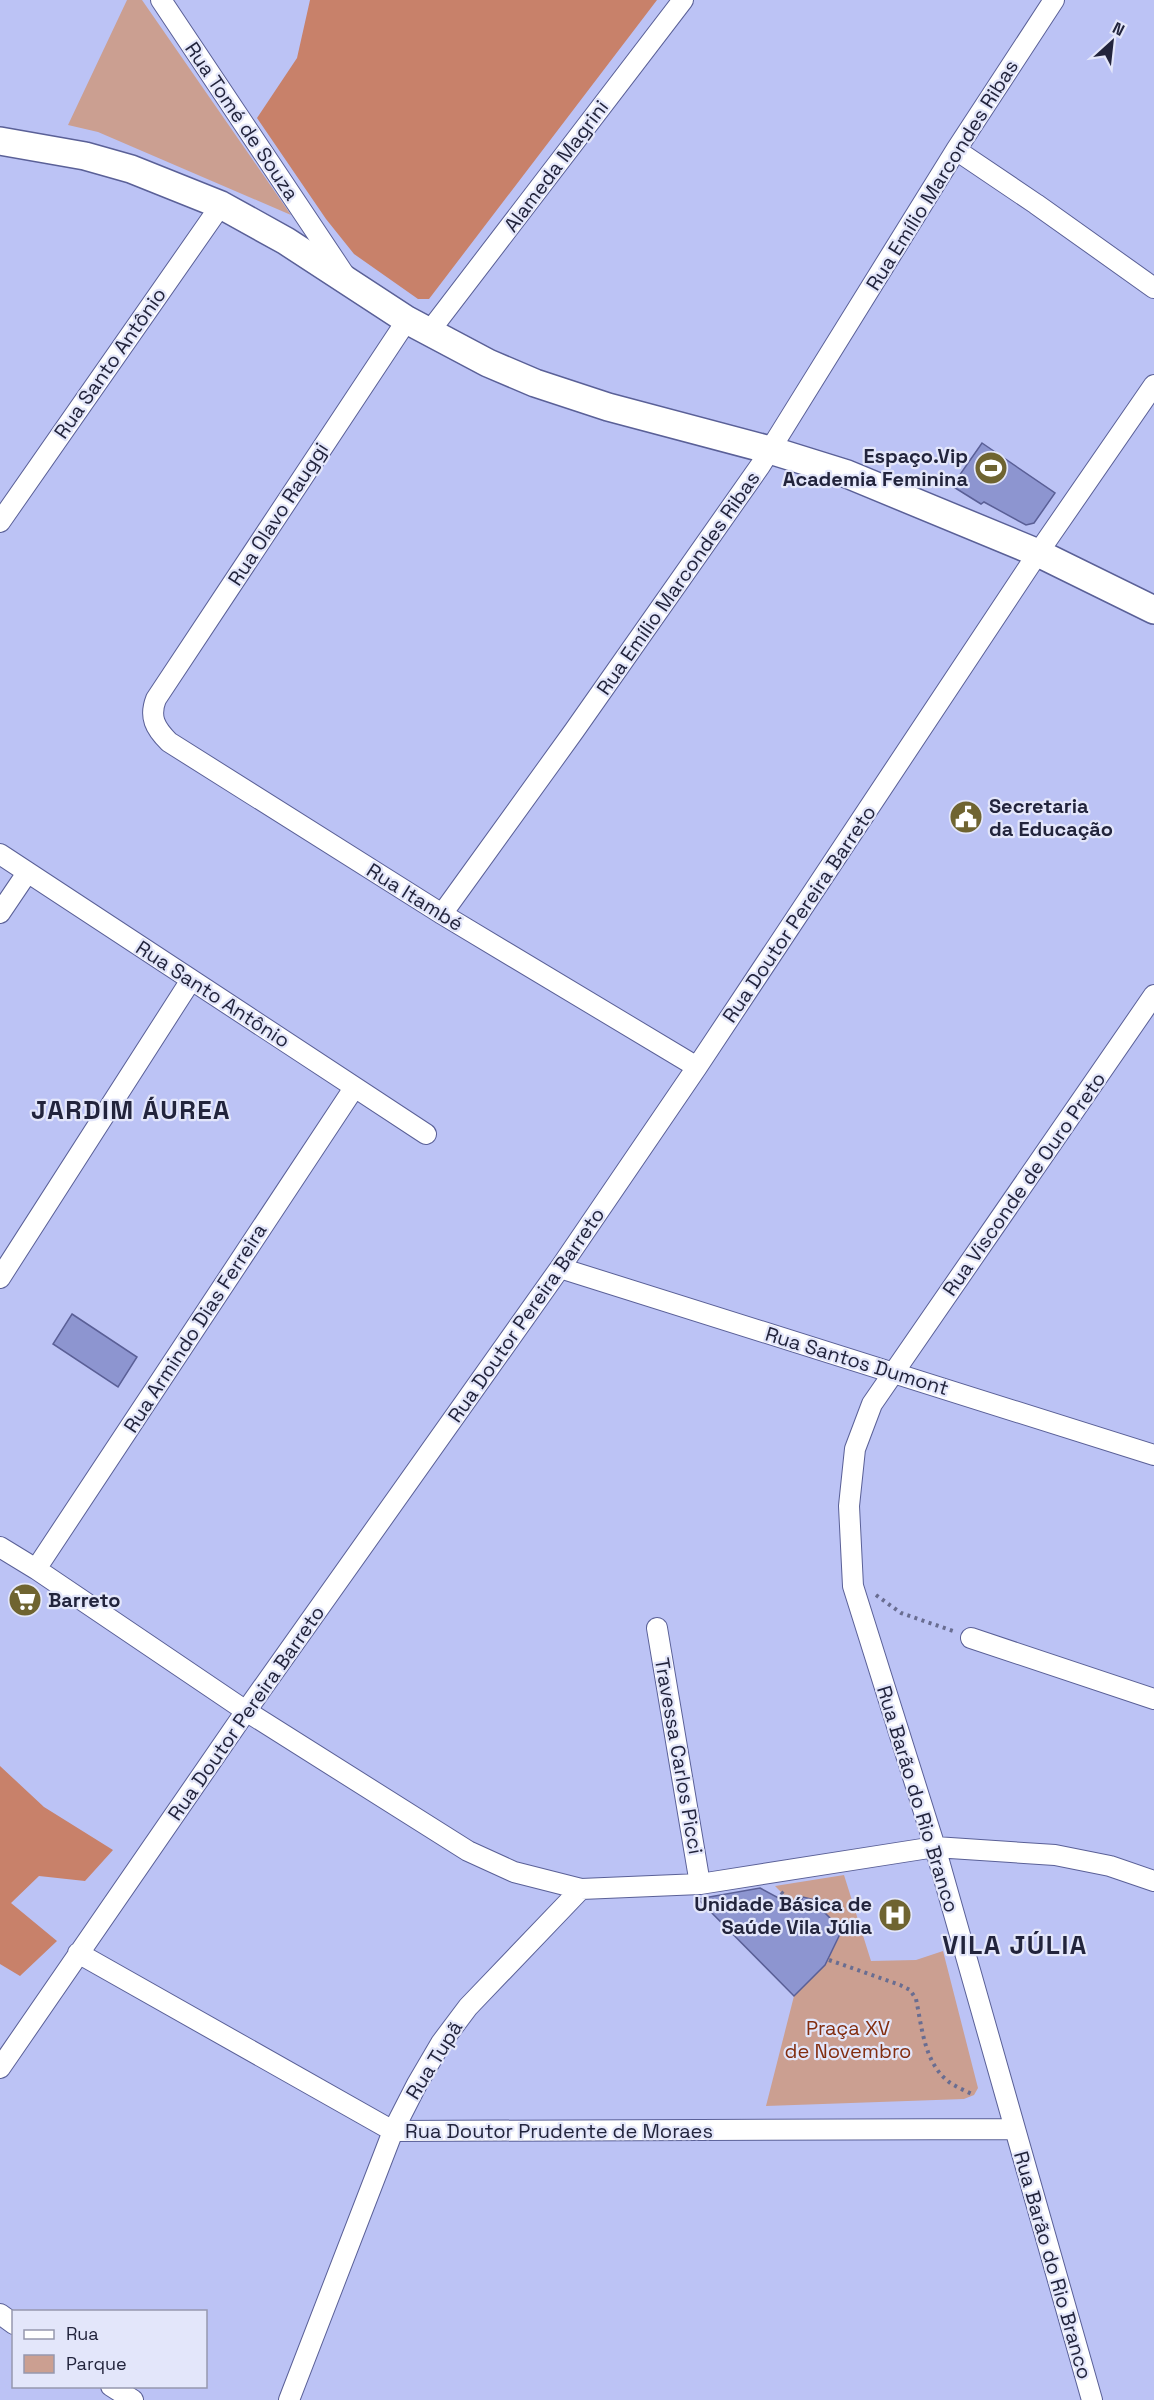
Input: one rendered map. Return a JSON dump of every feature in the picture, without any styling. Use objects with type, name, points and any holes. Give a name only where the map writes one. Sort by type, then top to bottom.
[{"type":"main road","points":[[0,141],[86,156],[119,166],[221,205],[316,250],[348,281],[418,326],[488,363],[535,383],[608,407],[770,450],[847,474],[1038,553],[1154,610]]},
{"type":"street","name":"Rua Tomé de Souza","points":[[161,0],[316,250]]},
{"type":"street","name":"Alameda Magrini","points":[[418,326],[683,0]]},
{"type":"street","name":"Rua Emílio Marcondes Ribas","points":[[442,914],[574,731],[770,450],[956,150],[1054,0]]},
{"type":"street","points":[[956,150],[1154,288]]},
{"type":"street","name":"Rua Santo Antônio","points":[[0,522],[221,205]]},
{"type":"street","name":"Rua Olavo Rauggi","points":[[152,709],[156,699],[418,326]]},
{"type":"street","name":"Rua Doutor Pereira Barreto","points":[[0,2068],[246,1711],[560,1268],[697,1067],[1038,553],[1154,385]]},
{"type":"street","name":"Rua Itambé","points":[[152,709],[158,731],[169,742],[442,914],[697,1067]]},
{"type":"street","name":"Rua Santo Antônio","points":[[0,854],[426,1134]]},
{"type":"street","points":[[0,913],[27,873]]},
{"type":"street","points":[[0,1278],[191,980]]},
{"type":"street","name":"Rua Visconde de Ouro Preto","points":[[894,1373],[1154,995]]},
{"type":"street","name":"Rua Armindo Dias Ferreira","points":[[36,1569],[354,1088]]},
{"type":"street","name":"Rua Santos Dumont","points":[[560,1268],[1154,1455]]},
{"type":"street","name":"Rua Barão do Rio Branco","points":[[894,1373],[872,1404],[855,1449],[849,1506],[853,1586],[935,1847],[1092,2400]]},
{"type":"street","points":[[2,1551],[36,1569],[246,1711],[468,1851],[514,1872],[581,1889],[700,1884],[935,1847],[1055,1855],[1110,1866],[1154,1881]]},
{"type":"street","name":"Travessa Carlos Picci","points":[[657,1628],[700,1884]]},
{"type":"street","points":[[971,1638],[1154,1699]]},
{"type":"street","name":"Rua Tupã","points":[[289,2400],[393,2132],[441,2043],[468,2007],[581,1889]]},
{"type":"street","name":"Rua Doutor Prudente de Moraes","points":[[78,1953],[393,2132],[1015,2129]]},
{"type":"street","points":[[114,2388],[134,2400]]},
{"type":"path","points":[[853,1586],[877,1596],[901,1613],[971,1638]]},
{"type":"path","points":[[775,1886],[797,1908]]},
{"type":"path","points":[[830,1960],[910,1990],[916,1999],[929,2058],[938,2072],[949,2082],[974,2095]]},
{"type":"green space","points":[[127,0],[142,0],[291,215],[98,132],[68,125]]},
{"type":"green space","name":"Praça XV de Novembro","points":[[844,1875],[871,1961],[916,1960],[943,1951],[978,2088],[974,2095],[964,2099],[766,2106],[794,1996],[825,1965],[842,1931],[827,1915],[820,1913],[823,1903],[797,1908],[775,1886]]},
{"type":"shaded area","points":[[310,0],[657,0],[429,299],[418,299],[354,254],[326,219],[257,118],[297,58]]},
{"type":"shaded area","points":[[0,1766],[44,1807],[113,1850],[85,1881],[39,1876],[11,1903],[57,1941],[20,1976],[0,1964]]},
{"type":"building","name":"Espaço.Vip Academia Feminina","points":[[982,443],[1055,493],[1034,523],[1026,525],[984,502],[981,504],[952,486]]},
{"type":"building","points":[[72,1314],[137,1357],[118,1387],[53,1344]]},
{"type":"building","points":[[760,1888],[797,1908],[803,1897],[824,1902],[821,1909],[842,1930],[825,1965],[794,1996],[698,1899]]},
{"type":"place","name":"Espaço.Vip Academia Feminina","points":[[991,468]]},
{"type":"place","name":"Secretaria da Educação","points":[[966,817]]},
{"type":"place","name":"Barreto","points":[[25,1600]]},
{"type":"place","name":"Unidade Básica de Saúde Vila Júlia","points":[[895,1915]]},
{"type":"district","name":"JARDIM ÁUREA","points":[[131,1110]]},
{"type":"district","name":"VILA JÚLIA","points":[[1015,1945]]}]
